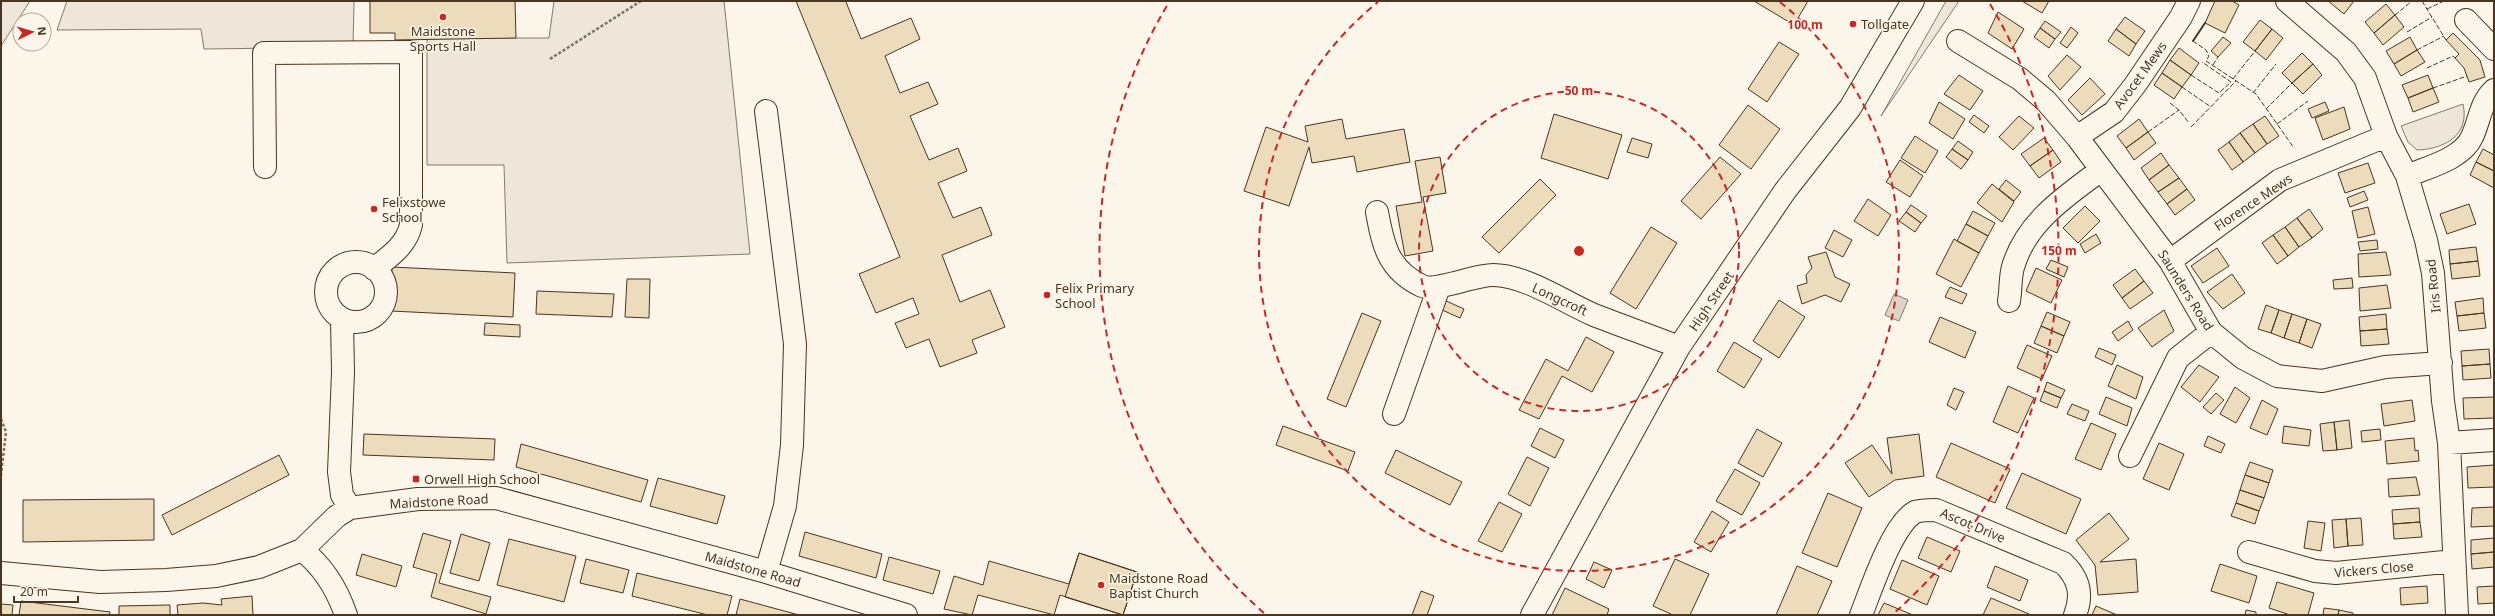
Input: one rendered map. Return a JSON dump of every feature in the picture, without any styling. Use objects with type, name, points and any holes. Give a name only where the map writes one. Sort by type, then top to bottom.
[{"type":"street","name":"High Street","points":[[1532,615],[1679,347],[1785,191],[1850,108],[1913,1]]},
{"type":"street","name":"Avocet Mews","points":[[2077,137],[2114,112],[2135,85],[2181,17],[2189,1]]},
{"type":"street","name":"Iris Road","points":[[2296,4],[2346,52],[2365,78],[2386,136],[2407,176],[2426,240],[2433,274],[2443,401],[2448,443],[2458,615]]},
{"type":"street","points":[[2466,20],[2494,49]]},
{"type":"street","name":"Saunders Road","points":[[1958,41],[2020,79],[2046,101],[2077,137],[2170,261],[2211,332],[2242,358],[2277,376],[2322,381],[2385,367],[2441,363]]},
{"type":"street","points":[[265,167],[264,53],[411,52],[411,225],[402,246],[374,269]]},
{"type":"street","points":[[2407,176],[2456,155],[2472,138],[2480,111],[2494,90]]},
{"type":"street","points":[[766,111],[795,344],[792,445],[785,506],[766,572]]},
{"type":"street","name":"Florence Mews","points":[[2170,261],[2280,180],[2386,136]]},
{"type":"street","points":[[2009,301],[2013,267],[2036,224],[2061,200],[2101,170]]},
{"type":"street","name":"Longcroft","points":[[1377,212],[1389,258],[1407,278],[1423,287],[1439,287],[1463,279],[1493,275],[1519,280],[1594,315],[1679,347]]},
{"type":"street","points":[[353,262],[369,265],[374,269],[381,275],[386,290],[383,306],[373,318],[358,323],[342,320],[330,310],[325,295],[328,279],[338,267],[353,262]]},
{"type":"street","points":[[1394,414],[1439,287]]},
{"type":"street","points":[[342,320],[343,372],[339,472],[342,495],[350,508]]},
{"type":"street","points":[[2130,456],[2178,358],[2211,332]]},
{"type":"street","points":[[2448,443],[2494,440]]},
{"type":"street","name":"Maidstone Road","points":[[1,573],[74,581],[166,580],[216,576],[259,567],[302,550],[337,516],[350,508],[418,499],[496,498],[766,572],[906,615]]},
{"type":"street","name":"Ascot Drive","points":[[1861,615],[1894,537],[1903,522],[1916,512],[1936,510],[2063,564],[2073,572],[2080,588],[2079,605],[2075,615]]},
{"type":"street","points":[[302,550],[318,562],[327,575],[346,615]]},
{"type":"street","name":"Vickers Close","points":[[2249,552],[2315,571],[2336,573],[2454,561]]},
{"type":"path","points":[[550,59],[641,1]]},
{"type":"path","points":[[1,418],[6,432],[1,475]]},
{"type":"shaded area","points":[[1,1],[30,1],[23,12],[12,12],[12,29],[1,46]]},
{"type":"shaded area","points":[[67,1],[354,1],[353,47],[204,49],[201,29],[57,30]]},
{"type":"shaded area","points":[[554,1],[724,1],[750,254],[507,263],[504,165],[427,165],[427,38],[549,38]]},
{"type":"shaded area","points":[[1946,1],[1959,1],[1881,116]]},
{"type":"shaded area","points":[[2463,104],[2463,124],[2459,132],[2446,143],[2437,147],[2417,150],[2408,142],[2401,126]]},
{"type":"shaded area","points":[[1894,294],[1908,300],[1899,321],[1885,315]]},
{"type":"building","name":"Maidstone Sports Hall","points":[[370,1],[515,1],[516,38],[395,40],[395,33],[370,33]]},
{"type":"building","points":[[796,1],[848,1],[846,2],[861,39],[911,18],[920,39],[885,56],[900,93],[928,82],[938,104],[910,116],[929,160],[958,148],[967,171],[938,183],[953,218],[981,207],[992,235],[942,255],[960,302],[990,290],[1005,327],[972,340],[977,353],[940,367],[929,339],[906,348],[895,323],[919,314],[913,298],[876,313],[859,274],[900,257]]},
{"type":"building","points":[[1754,1],[1808,1],[1794,25]]},
{"type":"building","points":[[2022,1],[2049,1],[2042,13]]},
{"type":"building","points":[[2215,1],[2232,1],[2239,5],[2225,33],[2205,23]]},
{"type":"building","points":[[2328,1],[2354,1],[2344,14]]},
{"type":"building","points":[[2386,4],[2395,15],[2374,33],[2365,22]]},
{"type":"building","points":[[1998,12],[2024,29],[2012,49],[1988,33]]},
{"type":"building","points":[[2395,15],[2404,27],[2383,45],[2374,33]]},
{"type":"building","points":[[2125,17],[2145,31],[2136,44],[2116,29]]},
{"type":"building","points":[[2260,20],[2272,29],[2255,51],[2243,42]]},
{"type":"building","points":[[2045,21],[2061,32],[2055,39],[2040,28]]},
{"type":"building","points":[[2071,27],[2078,33],[2067,48],[2060,43]]},
{"type":"building","points":[[2040,28],[2055,39],[2049,48],[2034,37]]},
{"type":"building","points":[[2116,29],[2136,44],[2129,56],[2108,41]]},
{"type":"building","points":[[2272,29],[2283,38],[2266,60],[2255,51]]},
{"type":"building","points":[[2453,33],[2480,60],[2485,77],[2469,82],[2464,68],[2455,58],[2459,54],[2446,40]]},
{"type":"building","points":[[2223,37],[2231,43],[2218,57],[2211,51]]},
{"type":"building","points":[[2410,37],[2417,50],[2394,64],[2386,51]]},
{"type":"building","points":[[1779,42],[1799,54],[1767,102],[1748,89]]},
{"type":"building","points":[[2179,48],[2199,63],[2191,75],[2170,60]]},
{"type":"building","points":[[2417,50],[2425,62],[2401,76],[2394,64]]},
{"type":"building","points":[[2302,53],[2313,64],[2292,83],[2282,73]]},
{"type":"building","points":[[2067,55],[2081,67],[2060,90],[2048,76]]},
{"type":"building","points":[[2170,60],[2191,75],[2182,87],[2162,73]]},
{"type":"building","points":[[2313,64],[2322,75],[2303,94],[2292,83]]},
{"type":"building","points":[[2162,73],[2182,87],[2174,99],[2154,85]]},
{"type":"building","points":[[1959,75],[1983,91],[1970,110],[1944,94]]},
{"type":"building","points":[[2428,75],[2433,88],[2408,98],[2402,85]]},
{"type":"building","points":[[2090,78],[2105,94],[2082,115],[2068,100]]},
{"type":"building","points":[[2433,88],[2439,102],[2413,112],[2408,98]]},
{"type":"building","points":[[1939,102],[1965,119],[1953,139],[1929,123]]},
{"type":"building","points":[[2325,102],[2329,111],[2312,118],[2308,109]]},
{"type":"building","points":[[1748,105],[1780,129],[1751,169],[1719,145]]},
{"type":"building","points":[[2344,107],[2350,129],[2323,140],[2315,118]]},
{"type":"building","points":[[1554,114],[1622,135],[1608,179],[1541,158]]},
{"type":"building","points":[[1974,115],[1989,126],[1984,133],[1969,122]]},
{"type":"building","points":[[2019,116],[2034,128],[2013,150],[1999,137]]},
{"type":"building","points":[[2265,116],[2279,136],[2267,144],[2253,124]]},
{"type":"building","points":[[1342,119],[1346,139],[1404,129],[1410,162],[1357,172],[1354,156],[1312,163],[1309,147],[1289,206],[1244,191],[1266,127],[1308,142],[1305,126]]},
{"type":"building","points":[[2139,119],[2148,132],[2126,148],[2117,136]]},
{"type":"building","points":[[2253,124],[2267,144],[2255,153],[2240,133]]},
{"type":"building","points":[[2148,132],[2156,143],[2134,160],[2126,148]]},
{"type":"building","points":[[2240,133],[2255,153],[2243,162],[2229,142]]},
{"type":"building","points":[[1915,136],[1938,151],[1925,173],[1901,158]]},
{"type":"building","points":[[1632,138],[1652,144],[1648,158],[1627,152]]},
{"type":"building","points":[[2044,138],[2053,150],[2030,166],[2021,154]]},
{"type":"building","points":[[1958,141],[1973,152],[1968,160],[1952,149]]},
{"type":"building","points":[[2229,142],[2243,162],[2232,170],[2218,150]]},
{"type":"building","points":[[1952,149],[1968,160],[1961,169],[1946,157]]},
{"type":"building","points":[[2483,149],[2494,155],[2494,171],[2476,162]]},
{"type":"building","points":[[2053,150],[2061,162],[2039,178],[2030,166]]},
{"type":"building","points":[[2161,153],[2169,165],[2149,180],[2141,168]]},
{"type":"building","points":[[1440,157],[1446,193],[1423,197],[1433,251],[1405,256],[1396,206],[1422,202],[1415,161]]},
{"type":"building","points":[[1720,157],[1741,174],[1701,219],[1681,201]]},
{"type":"building","points":[[1900,160],[1923,176],[1910,197],[1886,182]]},
{"type":"building","points":[[2476,162],[2494,171],[2494,188],[2470,175]]},
{"type":"building","points":[[2368,163],[2375,183],[2345,193],[2338,173]]},
{"type":"building","points":[[2169,165],[2179,178],[2158,192],[2149,180]]},
{"type":"building","points":[[2179,178],[2187,189],[2167,204],[2158,192]]},
{"type":"building","points":[[1540,179],[1556,195],[1499,253],[1482,237]]},
{"type":"building","points":[[2006,180],[2021,192],[2014,201],[1999,189]]},
{"type":"building","points":[[1992,184],[2014,202],[2002,222],[1977,203]]},
{"type":"building","points":[[2187,189],[2195,200],[2175,215],[2167,204]]},
{"type":"building","points":[[2364,191],[2368,200],[2350,207],[2347,198]]},
{"type":"building","points":[[1868,199],[1891,215],[1878,236],[1854,221]]},
{"type":"building","points":[[2469,204],[2476,224],[2447,234],[2440,214]]},
{"type":"building","points":[[1911,205],[1927,216],[1921,223],[1906,212]]},
{"type":"building","points":[[2085,206],[2100,221],[2078,243],[2063,228]]},
{"type":"building","points":[[2368,207],[2375,234],[2358,238],[2352,211]]},
{"type":"building","points":[[2309,209],[2323,229],[2312,238],[2297,218]]},
{"type":"building","points":[[1973,211],[1995,223],[1988,236],[1966,224]]},
{"type":"building","points":[[1906,212],[1921,223],[1915,232],[1899,221]]},
{"type":"building","points":[[2297,218],[2312,238],[2299,247],[2285,227]]},
{"type":"building","points":[[1966,224],[1988,236],[1979,253],[1957,241]]},
{"type":"building","points":[[1651,227],[1677,243],[1636,309],[1610,293]]},
{"type":"building","points":[[2285,227],[2299,247],[2288,256],[2273,235]]},
{"type":"building","points":[[1834,230],[1852,240],[1843,257],[1825,248]]},
{"type":"building","points":[[2096,234],[2101,243],[2085,253],[2080,244]]},
{"type":"building","points":[[2273,235],[2288,256],[2277,264],[2262,243]]},
{"type":"building","points":[[1954,239],[1979,253],[1961,287],[1936,274]]},
{"type":"building","points":[[2377,240],[2378,249],[2360,251],[2358,242]]},
{"type":"building","points":[[2476,247],[2478,261],[2450,264],[2449,250]]},
{"type":"building","points":[[2217,248],[2229,266],[2203,283],[2191,266]]},
{"type":"building","points":[[1826,252],[1835,277],[1850,284],[1841,302],[1825,295],[1802,304],[1797,286],[1807,283],[1806,275],[1812,268],[1808,257]]},
{"type":"building","points":[[2386,252],[2391,275],[2359,277],[2358,254]]},
{"type":"building","points":[[2051,260],[2068,267],[2064,277],[2046,269]]},
{"type":"building","points":[[2478,261],[2480,276],[2452,279],[2450,264]]},
{"type":"building","points":[[392,267],[515,273],[513,317],[391,311]]},
{"type":"building","points":[[2036,268],[2062,280],[2051,303],[2026,291]]},
{"type":"building","points":[[2135,269],[2144,281],[2122,298],[2113,285]]},
{"type":"building","points":[[2232,274],[2245,293],[2223,309],[2207,292]]},
{"type":"building","points":[[2352,278],[2353,288],[2334,289],[2333,280]]},
{"type":"building","points":[[627,279],[650,279],[649,318],[625,317]]},
{"type":"building","points":[[2144,281],[2153,293],[2130,309],[2122,298]]},
{"type":"building","points":[[2387,285],[2391,308],[2360,311],[2359,288]]},
{"type":"building","points":[[1950,287],[1967,294],[1962,304],[1945,297]]},
{"type":"building","points":[[537,291],[614,294],[612,317],[536,314]]},
{"type":"building","points":[[2483,298],[2484,313],[2457,316],[2455,302]]},
{"type":"building","points":[[1444,300],[1464,309],[1460,318],[1440,309]]},
{"type":"building","points":[[1779,300],[1805,317],[1779,358],[1753,341]]},
{"type":"building","points":[[2266,305],[2279,310],[2271,333],[2258,329]]},
{"type":"building","points":[[2164,310],[2174,331],[2152,347],[2138,328]]},
{"type":"building","points":[[2279,310],[2292,314],[2284,338],[2271,333]]},
{"type":"building","points":[[2047,312],[2070,322],[2064,336],[2041,326]]},
{"type":"building","points":[[1362,313],[1381,321],[1346,407],[1327,399]]},
{"type":"building","points":[[2484,313],[2486,328],[2459,331],[2457,316]]},
{"type":"building","points":[[2292,314],[2307,319],[2299,343],[2284,338]]},
{"type":"building","points":[[2386,314],[2387,329],[2360,331],[2359,317]]},
{"type":"building","points":[[1940,317],[1976,332],[1965,358],[1929,342]]},
{"type":"building","points":[[2307,319],[2321,324],[2312,348],[2299,343]]},
{"type":"building","points":[[2128,321],[2133,330],[2118,341],[2112,332]]},
{"type":"building","points":[[485,323],[520,325],[520,337],[484,335]]},
{"type":"building","points":[[2041,326],[2064,336],[2057,353],[2034,343]]},
{"type":"building","points":[[2387,329],[2389,344],[2361,346],[2360,331]]},
{"type":"building","points":[[1586,337],[1614,352],[1592,392],[1562,376],[1539,419],[1519,410],[1546,359],[1568,371]]},
{"type":"building","points":[[1734,342],[1762,359],[1744,388],[1717,371]]},
{"type":"building","points":[[2027,345],[2052,356],[2042,379],[2017,368]]},
{"type":"building","points":[[2099,348],[2116,355],[2112,365],[2095,357]]},
{"type":"building","points":[[2489,349],[2490,364],[2462,366],[2461,351]]},
{"type":"building","points":[[2490,364],[2491,378],[2463,380],[2462,366]]},
{"type":"building","points":[[2117,365],[2143,377],[2136,399],[2108,386]]},
{"type":"building","points":[[2199,365],[2219,377],[2200,402],[2181,387]]},
{"type":"building","points":[[2047,382],[2065,390],[2061,398],[2044,391]]},
{"type":"building","points":[[2008,386],[2034,398],[2018,433],[1993,422]]},
{"type":"building","points":[[2235,387],[2250,398],[2236,423],[2220,414]]},
{"type":"building","points":[[1954,388],[1964,392],[1956,410],[1947,405]]},
{"type":"building","points":[[2044,391],[2061,398],[2057,408],[2040,401]]},
{"type":"building","points":[[2216,393],[2224,400],[2211,414],[2203,407]]},
{"type":"building","points":[[2106,397],[2132,408],[2127,426],[2099,414]]},
{"type":"building","points":[[2494,397],[2494,418],[2464,419],[2463,398]]},
{"type":"building","points":[[2262,400],[2278,409],[2267,435],[2250,428]]},
{"type":"building","points":[[2412,400],[2415,421],[2384,426],[2381,404]]},
{"type":"building","points":[[2072,404],[2089,411],[2085,421],[2067,414]]},
{"type":"building","points":[[2349,420],[2352,448],[2337,450],[2334,422]]},
{"type":"building","points":[[2334,422],[2337,450],[2323,451],[2320,424]]},
{"type":"building","points":[[2091,423],[2116,434],[2101,470],[2075,459]]},
{"type":"building","points":[[1283,426],[1355,452],[1348,471],[1276,445]]},
{"type":"building","points":[[2284,426],[2311,430],[2309,446],[2282,443]]},
{"type":"building","points":[[1540,428],[1564,440],[1555,458],[1531,446]]},
{"type":"building","points":[[1757,429],[1782,443],[1763,477],[1738,463]]},
{"type":"building","points":[[2380,429],[2381,440],[2362,442],[2361,431]]},
{"type":"building","points":[[364,434],[495,439],[494,460],[363,455]]},
{"type":"building","points":[[1919,434],[1924,476],[1895,480],[1869,497],[1845,463],[1872,445],[1892,474],[1887,438]]},
{"type":"building","points":[[2208,436],[2225,444],[2221,453],[2204,446]]},
{"type":"building","points":[[2414,438],[2415,451],[2418,450],[2419,461],[2387,464],[2385,441]]},
{"type":"building","points":[[1951,443],[2010,469],[1995,503],[1936,477]]},
{"type":"building","points":[[2159,443],[2184,454],[2169,490],[2143,479]]},
{"type":"building","points":[[521,444],[648,480],[641,502],[516,467]]},
{"type":"building","points":[[1396,450],[1462,482],[1450,505],[1385,473]]},
{"type":"building","points":[[279,455],[289,475],[172,535],[162,515]]},
{"type":"building","points":[[1527,457],[1549,468],[1530,506],[1508,494]]},
{"type":"building","points":[[2250,462],[2273,470],[2269,483],[2245,475]]},
{"type":"building","points":[[2494,465],[2494,487],[2468,488],[2467,467]]},
{"type":"building","points":[[1735,469],[1760,483],[1742,515],[1716,501]]},
{"type":"building","points":[[2022,473],[2081,499],[2066,534],[2006,508]]},
{"type":"building","points":[[2245,475],[2269,483],[2264,498],[2240,490]]},
{"type":"building","points":[[2416,477],[2420,495],[2389,497],[2388,479]]},
{"type":"building","points":[[658,478],[725,496],[717,524],[650,506]]},
{"type":"building","points":[[2240,490],[2264,498],[2259,511],[2236,503]]},
{"type":"building","points":[[1828,493],[1862,508],[1837,567],[1802,553]]},
{"type":"building","points":[[154,499],[154,540],[23,542],[23,500]]},
{"type":"building","points":[[1499,502],[1522,514],[1502,552],[1478,541]]},
{"type":"building","points":[[2236,503],[2259,511],[2255,524],[2231,516]]},
{"type":"building","points":[[2494,507],[2494,526],[2471,527],[2472,508]]},
{"type":"building","points":[[2419,508],[2420,522],[2393,524],[2392,510]]},
{"type":"building","points":[[1712,511],[1729,522],[1711,552],[1694,542]]},
{"type":"building","points":[[2109,513],[2129,539],[2100,562],[2136,559],[2138,592],[2098,595],[2095,565],[2076,540]]},
{"type":"building","points":[[2361,518],[2363,545],[2348,546],[2346,519]]},
{"type":"building","points":[[2346,519],[2348,546],[2334,548],[2332,520]]},
{"type":"building","points":[[2308,521],[2325,523],[2321,551],[2304,548]]},
{"type":"building","points":[[2420,522],[2422,537],[2394,539],[2393,524]]},
{"type":"building","points":[[805,532],[882,554],[876,578],[799,556]]},
{"type":"building","points":[[423,533],[451,541],[439,583],[491,597],[486,614],[431,597],[437,574],[413,567]]},
{"type":"building","points":[[461,534],[490,543],[479,581],[450,573]]},
{"type":"building","points":[[1927,537],[1960,551],[1951,572],[1918,558]]},
{"type":"building","points":[[2494,538],[2494,552],[2471,554],[2471,540]]},
{"type":"building","points":[[509,539],[576,556],[564,602],[497,585]]},
{"type":"building","points":[[2494,552],[2494,567],[2472,569],[2471,554]]},
{"type":"building","name":"Maidstone Road Baptist Church","points":[[1079,553],[1137,572],[1123,615],[1065,597]]},
{"type":"building","points":[[1079,553],[1137,572],[1123,615],[1060,595],[1054,615],[978,595],[972,615],[944,609],[954,576],[983,585],[989,561],[1069,584]]},
{"type":"building","points":[[362,554],[402,566],[396,587],[356,575]]},
{"type":"building","points":[[889,557],[940,571],[933,594],[883,580]]},
{"type":"building","points":[[586,559],[629,570],[623,593],[580,583]]},
{"type":"building","points":[[1675,559],[1709,574],[1690,615],[1673,615],[1653,606]]},
{"type":"building","points":[[1902,560],[1939,576],[1927,605],[1890,589]]},
{"type":"building","points":[[1594,562],[1612,570],[1604,588],[1586,579]]},
{"type":"building","points":[[2220,564],[2257,576],[2249,603],[2211,591]]},
{"type":"building","points":[[1797,566],[1832,581],[1817,615],[1776,615]]},
{"type":"building","points":[[1995,566],[2028,580],[2020,601],[1987,587]]},
{"type":"building","points":[[637,573],[732,596],[727,615],[708,615],[632,596]]},
{"type":"building","points":[[2277,582],[2314,593],[2308,615],[2290,615],[2269,608]]},
{"type":"building","points":[[2427,586],[2428,603],[2401,605],[2400,588]]},
{"type":"building","points":[[2494,586],[2494,603],[2478,604],[2477,587]]},
{"type":"building","points":[[1565,588],[1609,609],[1607,615],[1552,615]]},
{"type":"building","points":[[1421,591],[1434,596],[1427,615],[1412,615]]},
{"type":"building","points":[[252,596],[253,615],[178,615],[177,605],[203,603],[222,605],[221,599]]},
{"type":"building","points":[[1991,598],[2029,614],[2029,615],[1983,615]]},
{"type":"building","points":[[740,599],[799,615],[736,615]]},
{"type":"building","points":[[21,601],[110,612],[109,615],[19,615]]},
{"type":"building","points":[[1884,603],[1913,615],[1878,615]]},
{"type":"building","points":[[1,604],[13,605],[12,615],[1,615]]},
{"type":"building","points":[[170,605],[170,615],[119,615],[119,606]]},
{"type":"building","points":[[2096,606],[2117,615],[2092,615]]},
{"type":"building","points":[[2324,608],[2339,610],[2338,615],[2323,615]]},
{"type":"building","points":[[2246,610],[2256,612],[2256,615],[2245,615]]},
{"type":"building","points":[[2339,610],[2353,613],[2353,615],[2338,615]]},
{"type":"fence","points":[[2395,15],[2412,1]]},
{"type":"fence","points":[[2422,1],[2446,40]]},
{"type":"fence","points":[[2427,9],[2444,1]]},
{"type":"fence","points":[[2407,32],[2432,17]]},
{"type":"fence","points":[[2417,50],[2444,36]]},
{"type":"fence","points":[[2193,41],[2206,50],[2209,56],[2206,61],[2256,94],[2294,148]]},
{"type":"fence","points":[[2233,79],[2255,51]]},
{"type":"fence","points":[[2427,68],[2453,56],[2455,58]]},
{"type":"fence","points":[[2213,65],[2218,57]]},
{"type":"fence","points":[[2191,75],[2219,93],[2231,82],[2202,62]]},
{"type":"fence","points":[[2253,93],[2276,64]]},
{"type":"fence","points":[[2433,88],[2467,76]]},
{"type":"fence","points":[[2191,127],[2236,81]]},
{"type":"fence","points":[[2266,109],[2292,83]]},
{"type":"fence","points":[[2182,87],[2211,107]]},
{"type":"fence","points":[[2277,124],[2308,101]]},
{"type":"fence","points":[[2170,103],[2179,110],[2189,123]]},
{"type":"fence","points":[[2148,132],[2179,110]]},
{"type":"wall","points":[[2193,41],[2205,23]]},
{"type":"place","name":"Maidstone Sports Hall","points":[[443,17]]},
{"type":"place","name":"Tollgate","points":[[1853,24]]},
{"type":"place","name":"Felixstowe School","points":[[374,209]]},
{"type":"place","name":"Felix Primary School","points":[[1047,295]]},
{"type":"place","name":"Orwell High School","points":[[416,479]]},
{"type":"place","name":"Maidstone Road Baptist Church","points":[[1101,585]]}]
